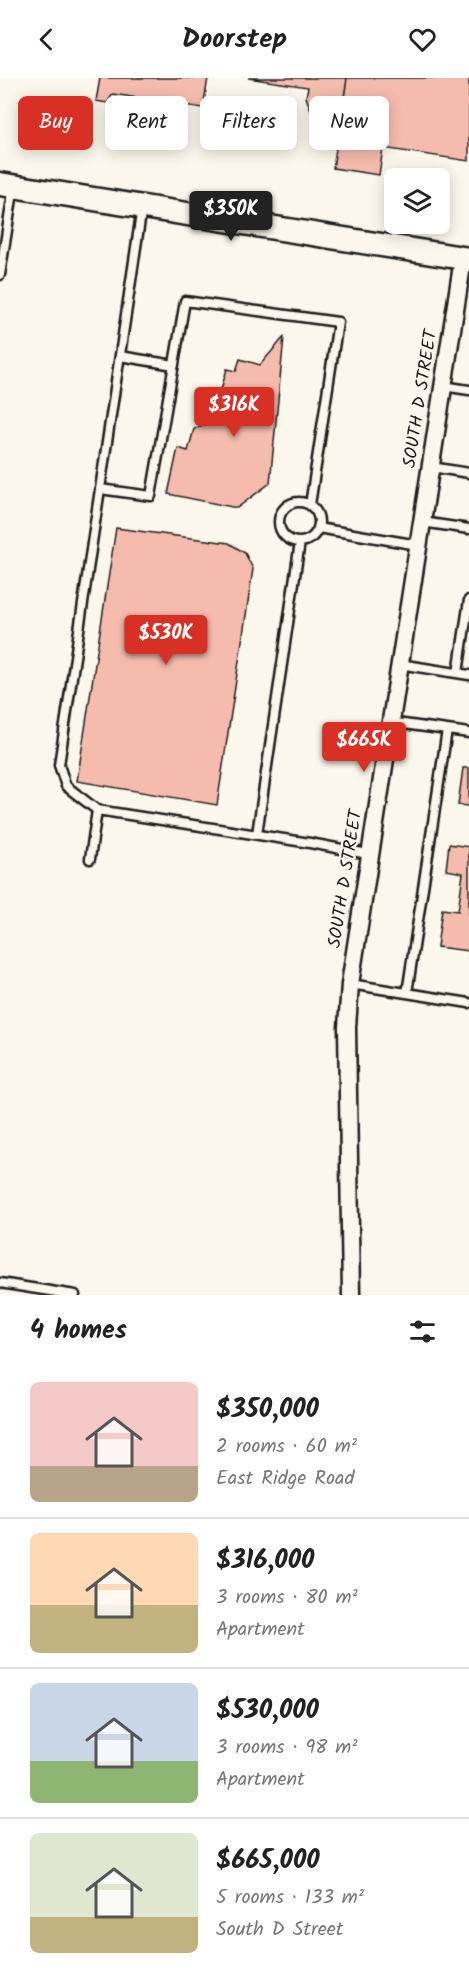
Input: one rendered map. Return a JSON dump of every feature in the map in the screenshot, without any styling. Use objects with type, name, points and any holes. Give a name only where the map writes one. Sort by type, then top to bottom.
[{"type":"main road","points":[[7,185],[466,259]]},
{"type":"street","name":"SOUTH D STREET","points":[[351,1295],[347,1027],[350,984],[417,545],[466,259]]},
{"type":"lane","points":[[0,275],[7,185]]},
{"type":"lane","points":[[142,207],[59,765],[66,786],[97,810],[257,834],[369,854]]},
{"type":"lane","points":[[100,489],[151,496],[185,301],[338,322],[310,505]]},
{"type":"lane","points":[[120,356],[174,365]]},
{"type":"lane","points":[[443,386],[469,390]]},
{"type":"lane","points":[[431,467],[469,473]]},
{"type":"lane","points":[[291,502],[304,502],[310,505],[318,515],[318,528],[311,538],[300,542],[287,539],[282,534],[278,522],[279,516],[291,502]]},
{"type":"lane","points":[[421,522],[469,529]]},
{"type":"lane","points":[[318,528],[417,545]]},
{"type":"lane","points":[[257,834],[300,542]]},
{"type":"lane","points":[[458,674],[465,645],[469,600]]},
{"type":"lane","points":[[399,664],[469,675]]},
{"type":"lane","points":[[389,722],[469,733]]},
{"type":"lane","points":[[407,993],[447,730]]},
{"type":"lane","points":[[90,859],[97,810]]},
{"type":"lane","points":[[350,984],[469,1003]]},
{"type":"lane","points":[[0,1283],[75,1295]]},
{"type":"building","points":[[100,78],[208,78],[205,96],[200,96],[200,108],[188,106],[188,96],[113,94],[105,96],[105,103],[96,101]]},
{"type":"building","points":[[248,78],[347,78],[344,96],[309,96],[309,105],[306,97],[308,87]]},
{"type":"building","points":[[347,78],[469,78],[469,161],[389,149],[389,96],[344,96]]},
{"type":"building","points":[[336,150],[383,150],[379,175],[333,168]]},
{"type":"building","points":[[284,337],[270,483],[237,508],[168,494],[178,448],[188,451],[194,429],[212,420],[227,369],[236,371],[240,359],[260,365]]},
{"type":"building","points":[[116,528],[229,543],[245,553],[253,569],[217,805],[77,781]]},
{"type":"building","points":[[463,768],[469,768],[469,806],[458,805]]},
{"type":"building","points":[[449,844],[469,847],[469,951],[437,947],[442,909],[458,911],[463,873],[446,870]]}]
